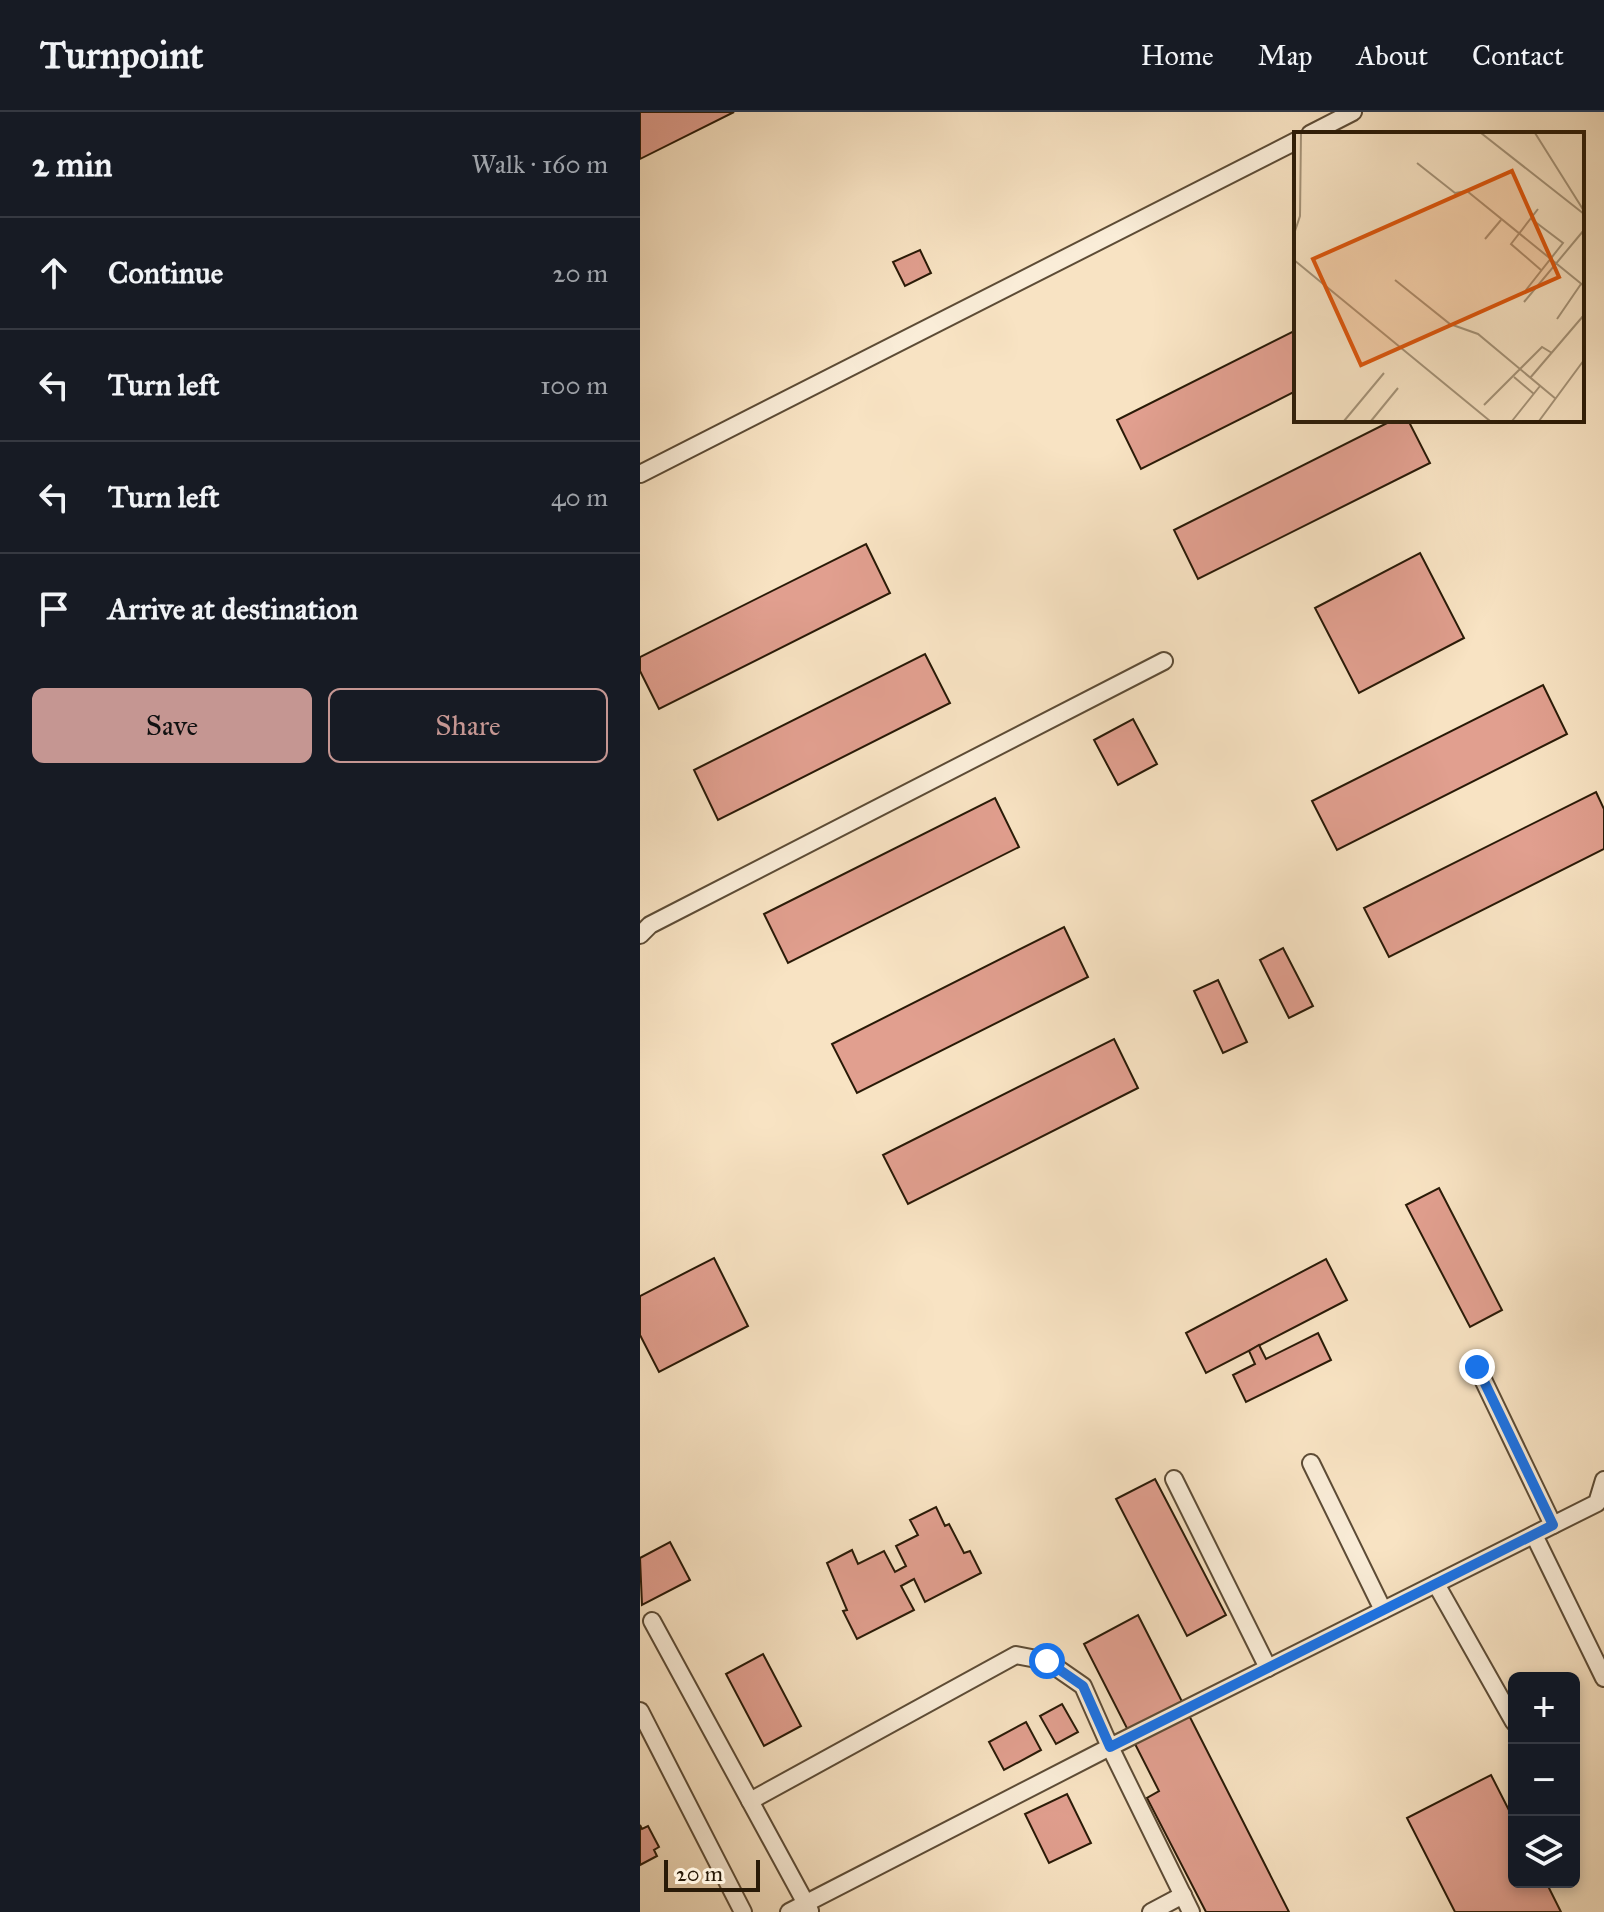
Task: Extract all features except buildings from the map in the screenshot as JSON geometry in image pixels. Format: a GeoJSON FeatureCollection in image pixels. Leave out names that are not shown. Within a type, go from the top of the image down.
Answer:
{"type":"FeatureCollection","features":[{"type":"Feature","properties":{"kind":"lane"},"geometry":{"type":"LineString","coordinates":[[1314,132],[1353,112]]}},
{"type":"Feature","properties":{"kind":"lane"},"geometry":{"type":"LineString","coordinates":[[640,474],[1294,142]]}},
{"type":"Feature","properties":{"kind":"lane"},"geometry":{"type":"LineString","coordinates":[[640,935],[650,925],[1164,661]]}},
{"type":"Feature","properties":{"kind":"lane"},"geometry":{"type":"LineString","coordinates":[[1477,1367],[1553,1525]]}},
{"type":"Feature","properties":{"kind":"lane"},"geometry":{"type":"LineString","coordinates":[[1311,1463],[1383,1610]]}},
{"type":"Feature","properties":{"kind":"lane"},"geometry":{"type":"LineString","coordinates":[[1174,1479],[1268,1668]]}},
{"type":"Feature","properties":{"kind":"lane"},"geometry":{"type":"LineString","coordinates":[[789,1912],[808,1908],[1110,1747],[1597,1503],[1604,1480]]}},
{"type":"Feature","properties":{"kind":"lane"},"geometry":{"type":"LineString","coordinates":[[1534,1535],[1604,1678]]}},
{"type":"Feature","properties":{"kind":"lane"},"geometry":{"type":"LineString","coordinates":[[1436,1584],[1508,1711]]}},
{"type":"Feature","properties":{"kind":"lane"},"geometry":{"type":"LineString","coordinates":[[652,1621],[808,1908]]}},
{"type":"Feature","properties":{"kind":"lane"},"geometry":{"type":"LineString","coordinates":[[750,1801],[1016,1655],[1047,1661],[1083,1686],[1191,1912]]}},
{"type":"Feature","properties":{"kind":"lane"},"geometry":{"type":"LineString","coordinates":[[640,1711],[743,1912]]}},
{"type":"Feature","properties":{"kind":"lane"},"geometry":{"type":"LineString","coordinates":[[1151,1912],[1183,1895]]}},
{"type":"Feature","properties":{"kind":"route"},"geometry":{"type":"LineString","coordinates":[[1047,1661],[1083,1686],[1110,1747],[1553,1525],[1477,1367]]}}]}
